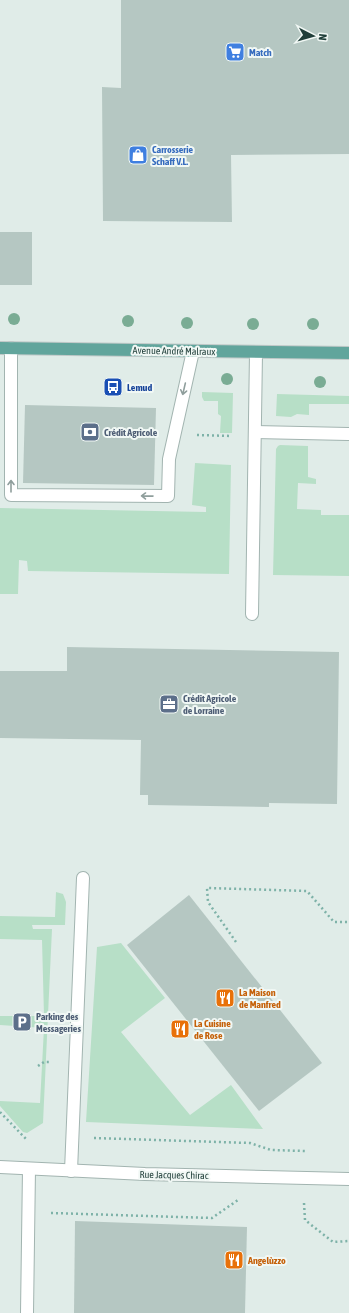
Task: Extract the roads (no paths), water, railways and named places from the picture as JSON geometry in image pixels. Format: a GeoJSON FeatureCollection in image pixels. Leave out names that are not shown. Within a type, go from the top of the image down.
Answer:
{"type":"FeatureCollection","features":[{"type":"Feature","properties":{"kind":"main road","name":"Avenue André Malraux"},"geometry":{"type":"LineString","coordinates":[[6,348],[349,353]]}},
{"type":"Feature","properties":{"kind":"street"},"geometry":{"type":"LineString","coordinates":[[6,348],[11,495],[168,496],[169,459],[193,351]]}},
{"type":"Feature","properties":{"kind":"street"},"geometry":{"type":"LineString","coordinates":[[252,614],[256,352]]}},
{"type":"Feature","properties":{"kind":"street"},"geometry":{"type":"LineString","coordinates":[[255,435],[348,434]]}},
{"type":"Feature","properties":{"kind":"street"},"geometry":{"type":"LineString","coordinates":[[71,1171],[83,878]]}},
{"type":"Feature","properties":{"kind":"street","name":"Rue Jacques Chirac"},"geometry":{"type":"LineString","coordinates":[[0,1167],[145,1174],[349,1179]]}},
{"type":"Feature","properties":{"kind":"street"},"geometry":{"type":"LineString","coordinates":[[27,1313],[29,1169]]}},
{"type":"Feature","properties":{"kind":"place","name":"Match"},"geometry":{"type":"Point","coordinates":[235,52]}},
{"type":"Feature","properties":{"kind":"place","name":"Carrosserie Schaff V.L."},"geometry":{"type":"Point","coordinates":[138,155]}},
{"type":"Feature","properties":{"kind":"place","name":"Lemud"},"geometry":{"type":"Point","coordinates":[113,387]}},
{"type":"Feature","properties":{"kind":"place","name":"Crédit Agricole"},"geometry":{"type":"Point","coordinates":[90,432]}},
{"type":"Feature","properties":{"kind":"place","name":"Crédit Agricole de Lorraine"},"geometry":{"type":"Point","coordinates":[169,704]}},
{"type":"Feature","properties":{"kind":"place","name":"La Maison de Manfred"},"geometry":{"type":"Point","coordinates":[225,998]}},
{"type":"Feature","properties":{"kind":"place","name":"Parking des Messageries"},"geometry":{"type":"Point","coordinates":[22,1022]}},
{"type":"Feature","properties":{"kind":"place","name":"La Cuisine de Rose"},"geometry":{"type":"Point","coordinates":[180,1029]}},
{"type":"Feature","properties":{"kind":"place","name":"Angelùzzo"},"geometry":{"type":"Point","coordinates":[234,1260]}}]}
